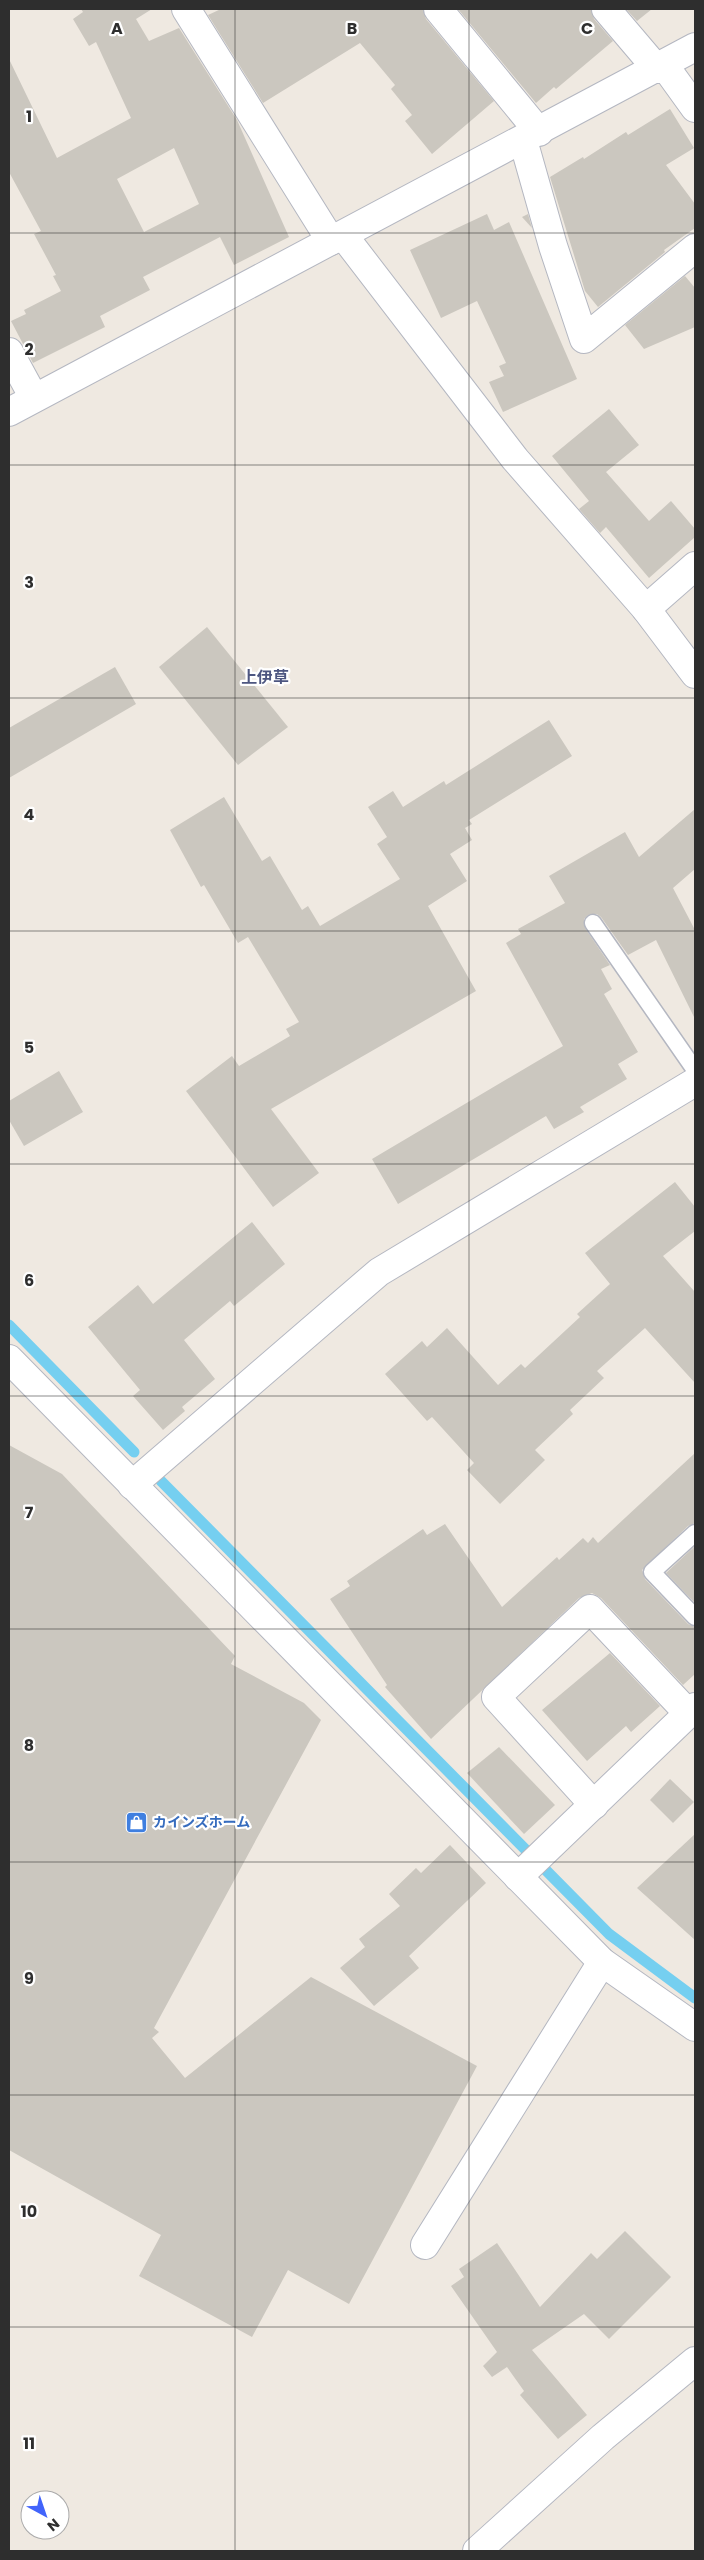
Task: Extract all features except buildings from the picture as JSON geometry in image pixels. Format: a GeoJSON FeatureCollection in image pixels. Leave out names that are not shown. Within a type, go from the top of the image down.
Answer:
{"type":"FeatureCollection","features":[{"type":"Feature","properties":{"kind":"street"},"geometry":{"type":"LineString","coordinates":[[186,9],[337,238],[515,459],[646,609],[695,674]]}},
{"type":"Feature","properties":{"kind":"street"},"geometry":{"type":"LineString","coordinates":[[438,9],[531,136],[553,246],[584,339],[695,248]]}},
{"type":"Feature","properties":{"kind":"street"},"geometry":{"type":"LineString","coordinates":[[606,9],[695,108]]}},
{"type":"Feature","properties":{"kind":"street"},"geometry":{"type":"LineString","coordinates":[[9,412],[531,136],[695,47]]}},
{"type":"Feature","properties":{"kind":"street"},"geometry":{"type":"LineString","coordinates":[[9,352],[34,398]]}},
{"type":"Feature","properties":{"kind":"street"},"geometry":{"type":"LineString","coordinates":[[646,609],[695,566]]}},
{"type":"Feature","properties":{"kind":"street"},"geometry":{"type":"LineString","coordinates":[[132,1485],[378,1272],[695,1082]]}},
{"type":"Feature","properties":{"kind":"street"},"geometry":{"type":"LineString","coordinates":[[9,1359],[602,1962],[695,2027]]}},
{"type":"Feature","properties":{"kind":"street"},"geometry":{"type":"LineString","coordinates":[[518,1877],[594,1805],[692,1710],[590,1609],[496,1697],[594,1805]]}},
{"type":"Feature","properties":{"kind":"street"},"geometry":{"type":"LineString","coordinates":[[425,2245],[602,1962]]}},
{"type":"Feature","properties":{"kind":"street"},"geometry":{"type":"LineString","coordinates":[[477,2551],[604,2437],[695,2361]]}},
{"type":"Feature","properties":{"kind":"lane"},"geometry":{"type":"LineString","coordinates":[[592,923],[695,1070]]}},
{"type":"Feature","properties":{"kind":"lane"},"geometry":{"type":"LineString","coordinates":[[695,1533],[652,1572],[695,1617]]}},
{"type":"Feature","properties":{"kind":"waterway"},"geometry":{"type":"LineString","coordinates":[[9,1325],[134,1452]]}},
{"type":"Feature","properties":{"kind":"waterway"},"geometry":{"type":"LineString","coordinates":[[161,1481],[609,1934],[695,1998]]}},
{"type":"Feature","properties":{"kind":"place","name":"カインズホーム"},"geometry":{"type":"Point","coordinates":[137,1822]}},
{"type":"Feature","properties":{"kind":"district","name":"上伊草"},"geometry":{"type":"Point","coordinates":[265,677]}}]}
